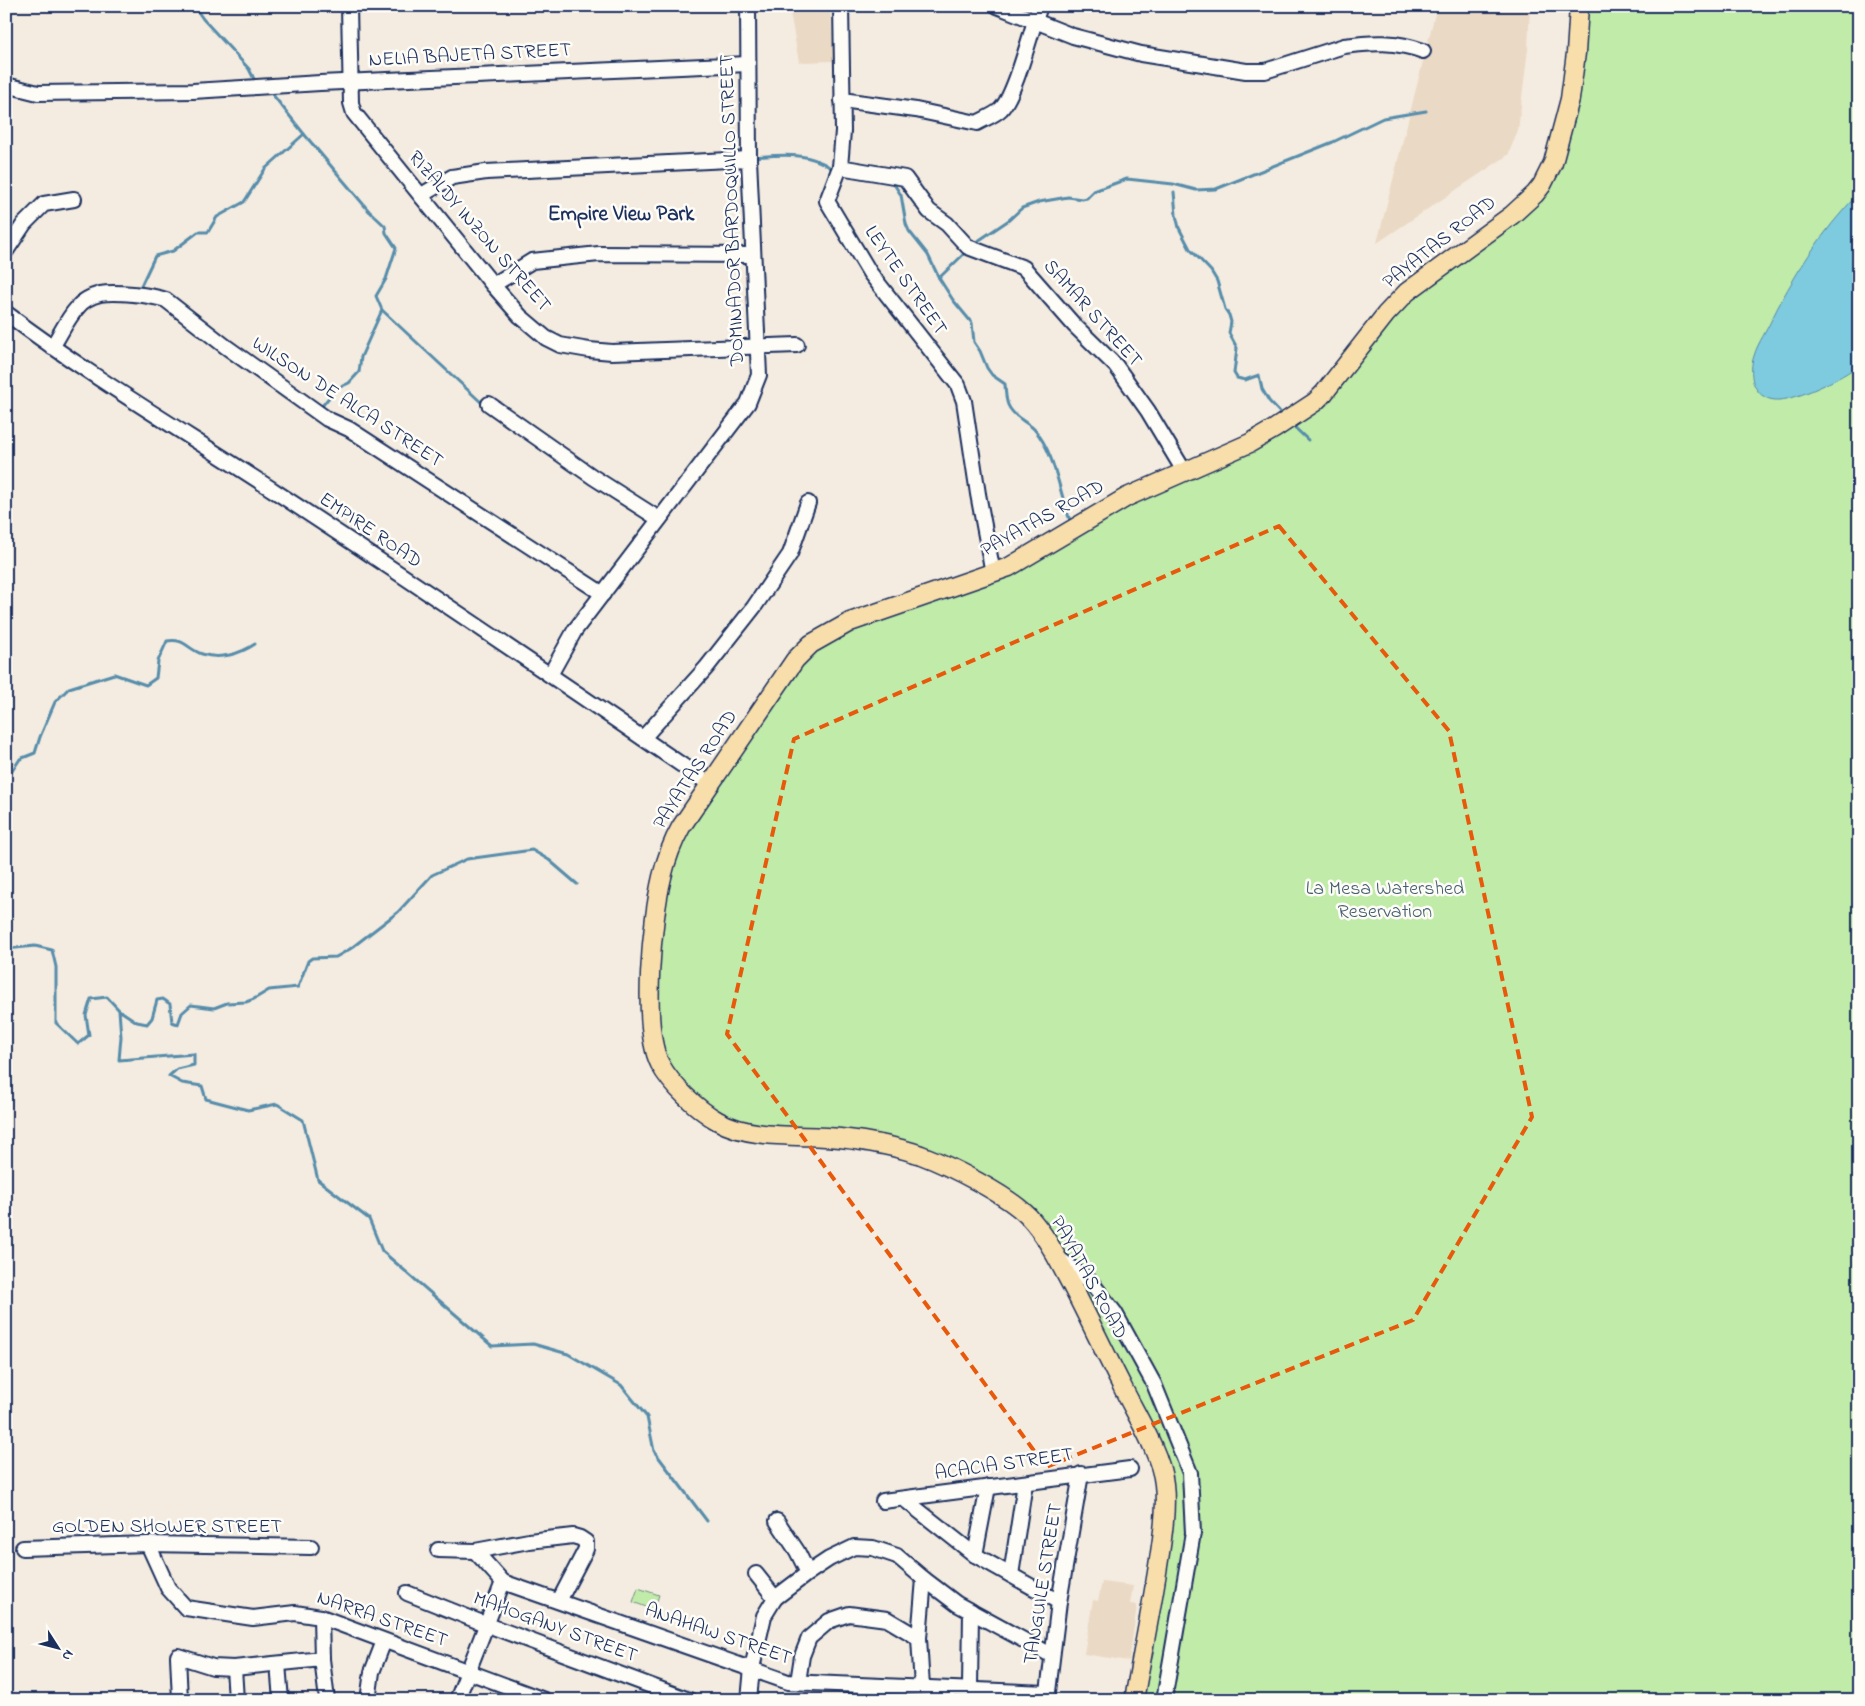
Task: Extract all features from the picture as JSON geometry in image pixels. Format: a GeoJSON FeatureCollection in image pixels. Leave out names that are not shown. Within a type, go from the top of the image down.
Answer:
{"type":"FeatureCollection","features":[{"type":"Feature","properties":{"kind":"main road","name":"PAYATAS ROAD"},"geometry":{"type":"LineString","coordinates":[[1134,1700],[1151,1612],[1159,1556],[1163,1512],[1163,1480],[1150,1442],[1057,1258],[1035,1224],[1018,1207],[939,1163],[913,1153],[875,1143],[839,1138],[737,1130],[704,1112],[674,1084],[659,1063],[652,1041],[650,1018],[651,962],[659,890],[665,865],[675,838],[795,660],[811,644],[838,627],[862,617],[1009,567],[1127,497],[1250,442],[1274,429],[1315,402],[1332,384],[1391,308],[1407,292],[1512,215],[1535,194],[1549,174],[1570,99],[1576,53],[1579,6]]}},
{"type":"Feature","properties":{"kind":"street","name":"RIZALDY INZON STREET"},"geometry":{"type":"LineString","coordinates":[[350,6],[350,82],[351,104],[354,113],[493,285],[520,316],[539,333],[560,345],[589,350],[632,353],[654,350],[758,348],[797,345]]}},
{"type":"Feature","properties":{"kind":"street","name":"DOMINADOR BARDOQUILLO STREET"},"geometry":{"type":"LineString","coordinates":[[550,675],[575,630],[748,403],[758,375],[749,159],[748,6]]}},
{"type":"Feature","properties":{"kind":"street","name":"LEYTE STREET"},"geometry":{"type":"LineString","coordinates":[[840,6],[843,131],[840,166],[827,201],[870,272],[958,386],[964,401],[978,494],[993,573]]}},
{"type":"Feature","properties":{"kind":"street"},"geometry":{"type":"LineString","coordinates":[[997,6],[1073,36],[1141,54],[1246,71],[1266,71],[1355,44],[1406,44],[1423,50]]}},
{"type":"Feature","properties":{"kind":"street"},"geometry":{"type":"LineString","coordinates":[[842,100],[916,110],[977,123],[1000,110],[1007,100],[1040,6]]}},
{"type":"Feature","properties":{"kind":"street","name":"NELIA BAJETA STREET"},"geometry":{"type":"LineString","coordinates":[[6,85],[38,93],[193,91],[748,64]]}},
{"type":"Feature","properties":{"kind":"street"},"geometry":{"type":"LineString","coordinates":[[420,195],[452,177],[486,172],[749,159]]}},
{"type":"Feature","properties":{"kind":"street","name":"SAMAR STREET"},"geometry":{"type":"LineString","coordinates":[[840,166],[905,178],[929,211],[947,224],[968,247],[1024,268],[1074,325],[1116,366],[1148,411],[1184,471]]}},
{"type":"Feature","properties":{"kind":"street"},"geometry":{"type":"LineString","coordinates":[[6,251],[24,224],[44,204],[74,199]]}},
{"type":"Feature","properties":{"kind":"street"},"geometry":{"type":"LineString","coordinates":[[493,285],[532,261],[600,254],[753,255]]}},
{"type":"Feature","properties":{"kind":"street","name":"WILSON DE ALCA STREET"},"geometry":{"type":"LineString","coordinates":[[52,347],[77,307],[89,298],[101,294],[124,294],[156,297],[166,300],[225,346],[327,419],[349,429],[603,594]]}},
{"type":"Feature","properties":{"kind":"street","name":"EMPIRE ROAD"},"geometry":{"type":"LineString","coordinates":[[6,313],[52,347],[278,493],[711,785]]}},
{"type":"Feature","properties":{"kind":"street"},"geometry":{"type":"LineString","coordinates":[[489,404],[593,477],[659,519]]}},
{"type":"Feature","properties":{"kind":"street"},"geometry":{"type":"LineString","coordinates":[[643,738],[706,668],[754,607],[790,554],[808,503]]}},
{"type":"Feature","properties":{"kind":"street"},"geometry":{"type":"LineString","coordinates":[[1057,1258],[1091,1282],[1115,1313],[1154,1384],[1190,1473],[1193,1532],[1164,1700]]}},
{"type":"Feature","properties":{"kind":"street","name":"ACACIA STREET"},"geometry":{"type":"LineString","coordinates":[[883,1501],[1130,1469]]}},
{"type":"Feature","properties":{"kind":"street","name":"TANGUILE STREET"},"geometry":{"type":"LineString","coordinates":[[1047,1696],[1059,1602],[1081,1474]]}},
{"type":"Feature","properties":{"kind":"street"},"geometry":{"type":"LineString","coordinates":[[1011,1575],[1025,1483]]}},
{"type":"Feature","properties":{"kind":"street"},"geometry":{"type":"LineString","coordinates":[[975,1555],[988,1487]]}},
{"type":"Feature","properties":{"kind":"street"},"geometry":{"type":"LineString","coordinates":[[904,1499],[975,1555],[1059,1602]]}},
{"type":"Feature","properties":{"kind":"street"},"geometry":{"type":"LineString","coordinates":[[777,1521],[797,1551],[808,1573]]}},
{"type":"Feature","properties":{"kind":"street"},"geometry":{"type":"LineString","coordinates":[[438,1550],[475,1551],[530,1541],[572,1536],[580,1538],[586,1542],[586,1549],[559,1601]]}},
{"type":"Feature","properties":{"kind":"street","name":"GOLDEN SHOWER STREET"},"geometry":{"type":"LineString","coordinates":[[23,1548],[148,1544],[311,1547]]}},
{"type":"Feature","properties":{"kind":"street","name":"NARRA STREET"},"geometry":{"type":"LineString","coordinates":[[148,1544],[168,1588],[186,1608],[253,1618],[295,1613],[321,1617],[544,1700]]}},
{"type":"Feature","properties":{"kind":"street"},"geometry":{"type":"LineString","coordinates":[[749,1700],[752,1668],[764,1616],[775,1598],[808,1573],[854,1547],[874,1548],[897,1556],[957,1604],[1051,1655]]}},
{"type":"Feature","properties":{"kind":"street"},"geometry":{"type":"LineString","coordinates":[[457,1700],[485,1624],[503,1582],[475,1551]]}},
{"type":"Feature","properties":{"kind":"street"},"geometry":{"type":"LineString","coordinates":[[756,1574],[775,1598]]}},
{"type":"Feature","properties":{"kind":"street"},"geometry":{"type":"LineString","coordinates":[[922,1687],[919,1638],[924,1579]]}},
{"type":"Feature","properties":{"kind":"street","name":"ANAHAW STREET"},"geometry":{"type":"LineString","coordinates":[[503,1582],[788,1682],[970,1688],[1047,1696]]}},
{"type":"Feature","properties":{"kind":"street","name":"MAHOGANY STREET"},"geometry":{"type":"LineString","coordinates":[[407,1593],[689,1700]]}},
{"type":"Feature","properties":{"kind":"street"},"geometry":{"type":"LineString","coordinates":[[970,1688],[971,1611]]}},
{"type":"Feature","properties":{"kind":"street"},"geometry":{"type":"LineString","coordinates":[[798,1682],[800,1664],[809,1638],[829,1621],[849,1614],[887,1618],[919,1638]]}},
{"type":"Feature","properties":{"kind":"street"},"geometry":{"type":"LineString","coordinates":[[321,1617],[322,1660],[327,1700]]}},
{"type":"Feature","properties":{"kind":"street"},"geometry":{"type":"LineString","coordinates":[[368,1700],[372,1672],[384,1641]]}},
{"type":"Feature","properties":{"kind":"street"},"geometry":{"type":"LineString","coordinates":[[180,1700],[178,1656],[213,1666],[234,1668],[322,1660]]}},
{"type":"Feature","properties":{"kind":"street"},"geometry":{"type":"LineString","coordinates":[[278,1664],[281,1700]]}},
{"type":"Feature","properties":{"kind":"street"},"geometry":{"type":"LineString","coordinates":[[234,1668],[236,1700]]}},
{"type":"Feature","properties":{"kind":"highlighted area"},"geometry":{"type":"Polygon","coordinates":[[[1279,526],[1449,731],[1532,1117],[1413,1320],[1046,1467],[727,1034],[794,739],[1279,526]]]}},
{"type":"Feature","properties":{"kind":"shaded area"},"geometry":{"type":"Polygon","coordinates":[[[789,6],[830,6],[834,61],[799,62],[789,6]]]}},
{"type":"Feature","properties":{"kind":"shaded area"},"geometry":{"type":"Polygon","coordinates":[[[1437,6],[1530,6],[1528,49],[1518,130],[1508,155],[1377,243],[1437,6]]]}},
{"type":"Feature","properties":{"kind":"shaded area"},"geometry":{"type":"Polygon","coordinates":[[[1102,1582],[1133,1586],[1130,1604],[1137,1605],[1129,1661],[1084,1654],[1093,1600],[1098,1601],[1102,1582]]]}},
{"type":"Feature","properties":{"kind":"green space","name":"La Mesa Watershed Reservation"},"geometry":{"type":"Polygon","coordinates":[[[1579,6],[1859,6],[1859,1700],[1141,1700],[1154,1651],[1151,1611],[1164,1486],[1043,1233],[954,1166],[736,1125],[675,1079],[652,1016],[671,855],[811,644],[993,573],[1315,402],[1386,314],[1549,174],[1579,6]]]}},
{"type":"Feature","properties":{"kind":"green space"},"geometry":{"type":"Polygon","coordinates":[[[638,1588],[659,1595],[654,1610],[633,1602],[638,1588]]]}},
{"type":"Feature","properties":{"kind":"water"},"geometry":{"type":"Polygon","coordinates":[[[1859,193],[1859,365],[1831,382],[1806,393],[1783,400],[1764,397],[1752,379],[1752,362],[1757,348],[1788,289],[1809,255],[1859,193]]]}},
{"type":"Feature","properties":{"kind":"waterway"},"geometry":{"type":"LineString","coordinates":[[194,6],[203,19],[249,69],[254,79]]}},
{"type":"Feature","properties":{"kind":"waterway"},"geometry":{"type":"LineString","coordinates":[[269,90],[369,211],[385,226],[386,233],[396,248],[386,279],[376,296],[382,310],[361,357],[359,372],[349,383],[336,389],[322,406]]}},
{"type":"Feature","properties":{"kind":"waterway"},"geometry":{"type":"LineString","coordinates":[[975,243],[1009,220],[1022,208],[1039,202],[1068,197],[1087,198],[1094,191],[1127,179],[1173,184],[1196,190],[1216,189],[1333,142],[1383,118],[1426,111]]}},
{"type":"Feature","properties":{"kind":"waterway"},"geometry":{"type":"LineString","coordinates":[[138,292],[155,256],[173,251],[198,232],[208,232],[217,217],[244,202],[265,169],[304,134]]}},
{"type":"Feature","properties":{"kind":"waterway"},"geometry":{"type":"LineString","coordinates":[[752,157],[793,155],[813,159],[831,168]]}},
{"type":"Feature","properties":{"kind":"waterway"},"geometry":{"type":"LineString","coordinates":[[892,181],[901,195],[909,231],[928,255],[939,278],[953,300],[972,323],[974,342],[992,375],[1005,384],[1010,409],[1034,429],[1047,450],[1071,523]]}},
{"type":"Feature","properties":{"kind":"waterway"},"geometry":{"type":"LineString","coordinates":[[1174,192],[1179,228],[1190,249],[1211,271],[1217,281],[1225,309],[1229,315],[1231,322],[1229,333],[1237,348],[1234,373],[1237,378],[1245,380],[1259,375],[1262,389],[1269,401],[1283,416]]}},
{"type":"Feature","properties":{"kind":"waterway"},"geometry":{"type":"LineString","coordinates":[[939,278],[967,251]]}},
{"type":"Feature","properties":{"kind":"waterway"},"geometry":{"type":"LineString","coordinates":[[382,310],[484,405]]}},
{"type":"Feature","properties":{"kind":"waterway"},"geometry":{"type":"LineString","coordinates":[[1291,424],[1308,440]]}},
{"type":"Feature","properties":{"kind":"waterway"},"geometry":{"type":"LineString","coordinates":[[6,780],[20,759],[35,753],[55,702],[69,688],[114,674],[146,685],[156,678],[158,661],[167,641],[182,642],[197,652],[209,656],[230,655],[243,651],[255,644]]}},
{"type":"Feature","properties":{"kind":"waterway"},"geometry":{"type":"LineString","coordinates":[[119,1010],[137,1022],[147,1024],[152,1018],[157,1000],[163,999],[170,1004],[172,1022],[178,1024],[182,1013],[191,1005],[214,1008],[227,1003],[246,1002],[269,990],[298,987],[308,961],[312,958],[336,957],[350,949],[398,912],[432,875],[467,859],[532,850],[549,860],[577,884]]}},
{"type":"Feature","properties":{"kind":"waterway"},"geometry":{"type":"LineString","coordinates":[[6,949],[35,946],[52,950],[56,967],[56,1023],[78,1044],[89,1035],[86,1015],[91,999],[107,997],[119,1010],[121,1037],[119,1060],[194,1054],[194,1065],[177,1069],[169,1076],[182,1083],[202,1086],[206,1099],[248,1110],[277,1104],[303,1120],[318,1180],[369,1219],[382,1251],[492,1346],[533,1344],[568,1354],[621,1385],[647,1417],[654,1451],[707,1521]]}},
{"type":"Feature","properties":{"kind":"district","name":"Empire View Park"},"geometry":{"type":"Point","coordinates":[621,215]}}]}
